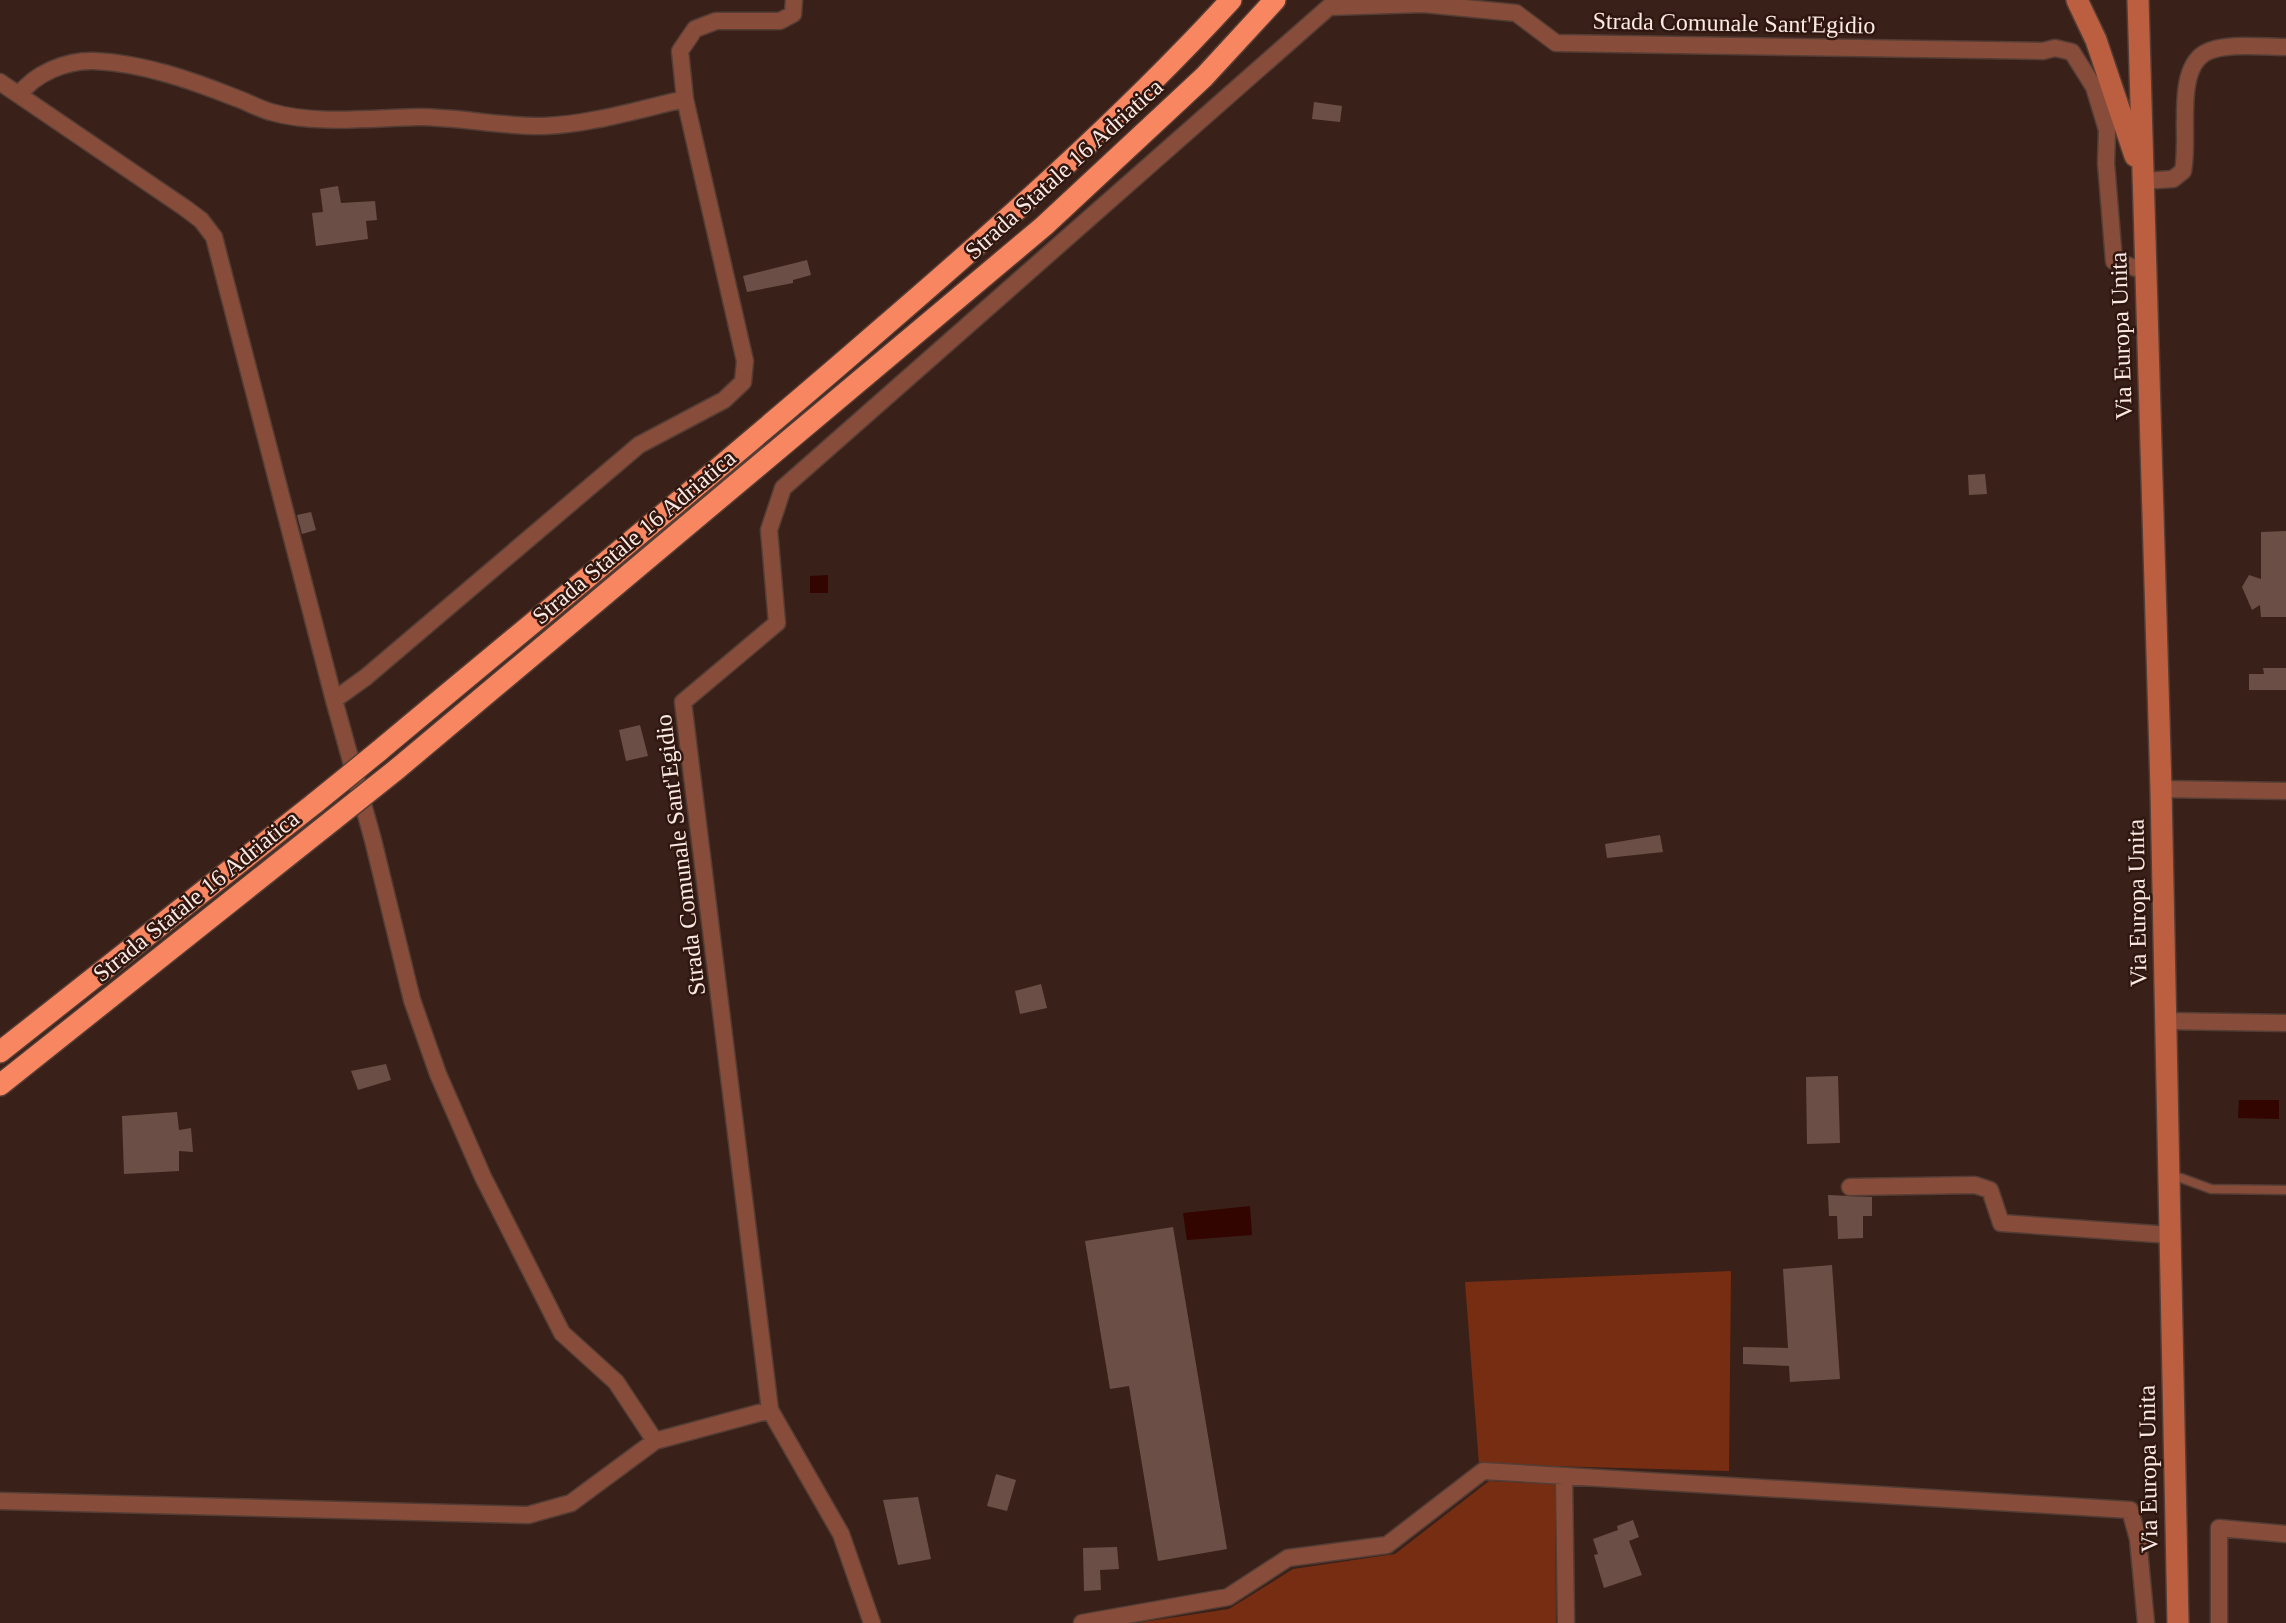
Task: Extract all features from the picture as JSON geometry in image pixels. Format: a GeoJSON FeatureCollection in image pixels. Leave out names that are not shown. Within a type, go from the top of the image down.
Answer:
{"type":"FeatureCollection","features":[{"type":"Feature","properties":{"kind":"highway","name":"Strada Statale 16 Adriatica"},"geometry":{"type":"LineString","coordinates":[[0,1052],[379,751],[798,401],[1023,206],[1176,60],[1231,0]]}},
{"type":"Feature","properties":{"kind":"highway","name":"Strada Statale 16 Adriatica"},"geometry":{"type":"LineString","coordinates":[[0,1085],[397,769],[1044,226],[1204,78],[1275,0]]}},
{"type":"Feature","properties":{"kind":"street"},"geometry":{"type":"LineString","coordinates":[[334,700],[366,677],[639,445],[724,400],[743,382],[745,361],[685,99],[680,51],[695,29],[716,21],[780,21],[793,14],[794,0]]}},
{"type":"Feature","properties":{"kind":"street"},"geometry":{"type":"LineString","coordinates":[[2077,0],[2105,66],[2143,181],[2173,179],[2183,171],[2187,154],[2186,88],[2191,68],[2206,53],[2230,47],[2286,47]]}},
{"type":"Feature","properties":{"kind":"street","name":"Via Europa Unita"},"geometry":{"type":"LineString","coordinates":[[2138,0],[2161,789],[2178,1623]]}},
{"type":"Feature","properties":{"kind":"street","name":"Strada Comunale Sant'Egidio"},"geometry":{"type":"LineString","coordinates":[[872,1623],[841,1534],[770,1410],[683,702],[777,623],[769,530],[783,488],[1329,6],[1423,4],[1516,13],[1556,43],[2043,51],[2055,48],[2072,52],[2094,86],[2107,130],[2106,163],[2114,261],[2145,271]]}},
{"type":"Feature","properties":{"kind":"street"},"geometry":{"type":"LineString","coordinates":[[19,95],[26,85],[43,74],[64,65],[90,61],[135,64],[270,112],[307,118],[426,117],[540,126],[564,125],[685,99]]}},
{"type":"Feature","properties":{"kind":"street"},"geometry":{"type":"LineString","coordinates":[[0,82],[185,208],[201,220],[214,237],[373,840],[412,1000],[438,1074],[483,1177],[562,1333],[616,1382],[655,1441]]}},
{"type":"Feature","properties":{"kind":"street"},"geometry":{"type":"LineString","coordinates":[[2161,789],[2286,791]]}},
{"type":"Feature","properties":{"kind":"street"},"geometry":{"type":"LineString","coordinates":[[2166,1021],[2286,1023]]}},
{"type":"Feature","properties":{"kind":"street"},"geometry":{"type":"LineString","coordinates":[[1850,1187],[1975,1185],[1990,1190],[2001,1223],[2170,1235]]}},
{"type":"Feature","properties":{"kind":"street"},"geometry":{"type":"LineString","coordinates":[[0,1501],[528,1515],[571,1503],[655,1441],[770,1410]]}},
{"type":"Feature","properties":{"kind":"street"},"geometry":{"type":"LineString","coordinates":[[1082,1623],[1228,1597],[1289,1558],[1387,1545],[1483,1471],[2130,1510],[2138,1539],[2146,1623]]}},
{"type":"Feature","properties":{"kind":"street"},"geometry":{"type":"LineString","coordinates":[[1564,1476],[1566,1623]]}},
{"type":"Feature","properties":{"kind":"street"},"geometry":{"type":"LineString","coordinates":[[2219,1623],[2219,1528],[2286,1534]]}},
{"type":"Feature","properties":{"kind":"lane"},"geometry":{"type":"LineString","coordinates":[[2169,1178],[2181,1178],[2211,1189],[2286,1190]]}},
{"type":"Feature","properties":{"kind":"shaded area"},"geometry":{"type":"Polygon","coordinates":[[[828,575],[828,593],[810,593],[810,576],[828,575]]]}},
{"type":"Feature","properties":{"kind":"shaded area"},"geometry":{"type":"Polygon","coordinates":[[[2239,1100],[2279,1100],[2279,1119],[2238,1118],[2239,1100]]]}},
{"type":"Feature","properties":{"kind":"shaded area"},"geometry":{"type":"Polygon","coordinates":[[[1250,1206],[1252,1235],[1187,1240],[1183,1213],[1250,1206]]]}},
{"type":"Feature","properties":{"kind":"shaded area"},"geometry":{"type":"Polygon","coordinates":[[[1731,1271],[1729,1471],[1479,1464],[1465,1282],[1731,1271]]]}},
{"type":"Feature","properties":{"kind":"shaded area"},"geometry":{"type":"Polygon","coordinates":[[[1489,1481],[1555,1484],[1556,1623],[1136,1623],[1229,1609],[1293,1569],[1395,1554],[1489,1481]]]}},
{"type":"Feature","properties":{"kind":"building"},"geometry":{"type":"Polygon","coordinates":[[[1314,102],[1342,106],[1340,122],[1312,119],[1314,102]]]}},
{"type":"Feature","properties":{"kind":"building"},"geometry":{"type":"Polygon","coordinates":[[[338,186],[341,203],[375,201],[377,220],[366,221],[368,239],[316,246],[312,213],[323,212],[320,189],[338,186]]]}},
{"type":"Feature","properties":{"kind":"building"},"geometry":{"type":"Polygon","coordinates":[[[807,260],[811,275],[793,280],[793,283],[747,292],[743,276],[807,260]]]}},
{"type":"Feature","properties":{"kind":"building"},"geometry":{"type":"Polygon","coordinates":[[[1985,474],[1987,494],[1969,495],[1968,475],[1985,474]]]}},
{"type":"Feature","properties":{"kind":"building"},"geometry":{"type":"Polygon","coordinates":[[[311,512],[316,530],[302,534],[297,515],[311,512]]]}},
{"type":"Feature","properties":{"kind":"building"},"geometry":{"type":"Polygon","coordinates":[[[2286,531],[2286,617],[2261,617],[2260,605],[2252,610],[2242,587],[2249,575],[2261,579],[2261,532],[2286,531]]]}},
{"type":"Feature","properties":{"kind":"building"},"geometry":{"type":"Polygon","coordinates":[[[2263,668],[2286,668],[2286,690],[2249,690],[2249,674],[2264,674],[2263,668]]]}},
{"type":"Feature","properties":{"kind":"building"},"geometry":{"type":"Polygon","coordinates":[[[640,725],[648,756],[626,761],[619,730],[640,725]]]}},
{"type":"Feature","properties":{"kind":"building"},"geometry":{"type":"Polygon","coordinates":[[[1660,835],[1663,852],[1607,858],[1605,844],[1660,835]]]}},
{"type":"Feature","properties":{"kind":"building"},"geometry":{"type":"Polygon","coordinates":[[[1041,984],[1047,1008],[1020,1014],[1015,991],[1041,984]]]}},
{"type":"Feature","properties":{"kind":"building"},"geometry":{"type":"Polygon","coordinates":[[[386,1064],[391,1080],[358,1090],[351,1071],[386,1064]]]}},
{"type":"Feature","properties":{"kind":"building"},"geometry":{"type":"Polygon","coordinates":[[[1838,1076],[1840,1143],[1807,1144],[1806,1077],[1838,1076]]]}},
{"type":"Feature","properties":{"kind":"building"},"geometry":{"type":"Polygon","coordinates":[[[177,1112],[179,1130],[191,1128],[193,1152],[179,1151],[179,1171],[124,1174],[122,1116],[177,1112]]]}},
{"type":"Feature","properties":{"kind":"building"},"geometry":{"type":"Polygon","coordinates":[[[1828,1195],[1872,1197],[1872,1216],[1863,1216],[1863,1238],[1838,1239],[1837,1216],[1829,1216],[1828,1195]]]}},
{"type":"Feature","properties":{"kind":"building"},"geometry":{"type":"Polygon","coordinates":[[[1173,1227],[1227,1549],[1158,1561],[1129,1386],[1110,1389],[1085,1241],[1173,1227]]]}},
{"type":"Feature","properties":{"kind":"building"},"geometry":{"type":"Polygon","coordinates":[[[1832,1265],[1840,1379],[1790,1382],[1789,1366],[1743,1364],[1743,1347],[1788,1348],[1783,1269],[1832,1265]]]}},
{"type":"Feature","properties":{"kind":"building"},"geometry":{"type":"Polygon","coordinates":[[[996,1474],[1016,1480],[1007,1511],[987,1506],[996,1474]]]}},
{"type":"Feature","properties":{"kind":"building"},"geometry":{"type":"Polygon","coordinates":[[[918,1497],[931,1559],[898,1565],[883,1500],[918,1497]]]}},
{"type":"Feature","properties":{"kind":"building"},"geometry":{"type":"Polygon","coordinates":[[[1633,1520],[1639,1537],[1629,1541],[1642,1575],[1604,1588],[1594,1555],[1598,1554],[1593,1539],[1618,1530],[1617,1526],[1633,1520]]]}},
{"type":"Feature","properties":{"kind":"building"},"geometry":{"type":"Polygon","coordinates":[[[1117,1547],[1119,1569],[1100,1570],[1101,1590],[1084,1591],[1083,1548],[1117,1547]]]}}]}
